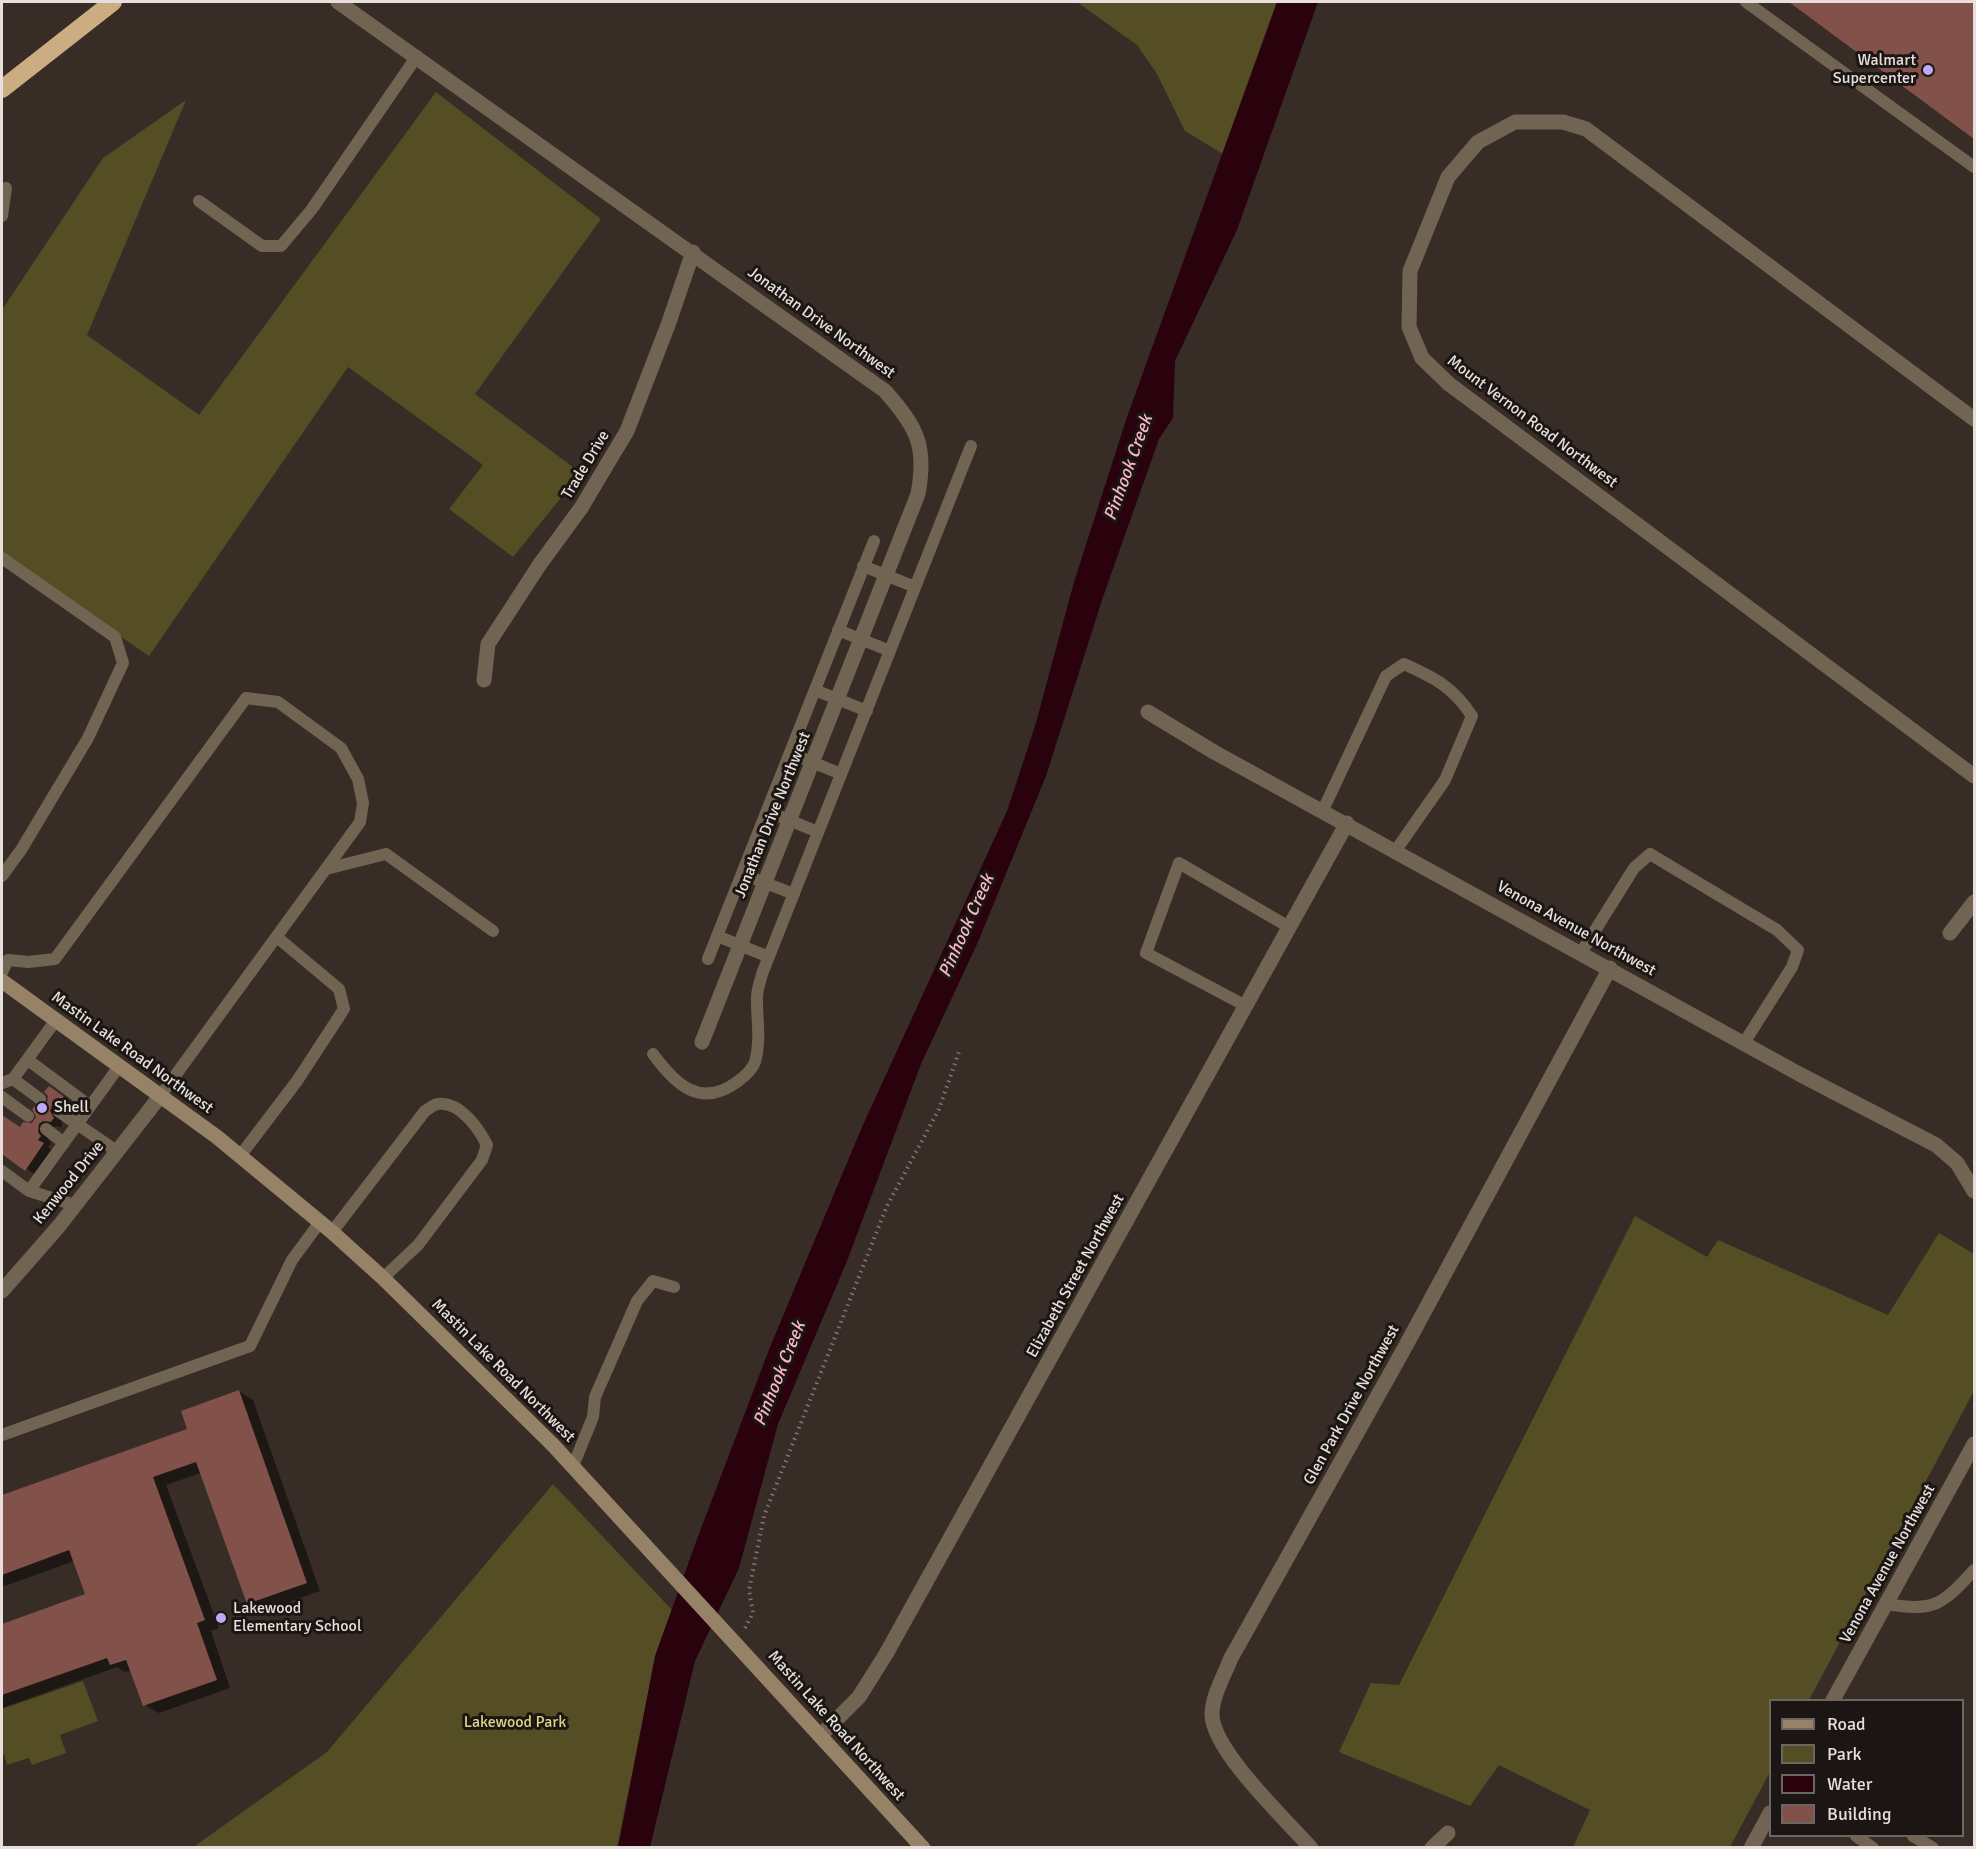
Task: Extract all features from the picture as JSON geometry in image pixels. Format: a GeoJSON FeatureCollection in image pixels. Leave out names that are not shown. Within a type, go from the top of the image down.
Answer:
{"type":"FeatureCollection","features":[{"type":"Feature","properties":{"kind":"highway"},"geometry":{"type":"LineString","coordinates":[[2,89],[113,2]]}},
{"type":"Feature","properties":{"kind":"street","name":"Jonathan Drive Northwest"},"geometry":{"type":"LineString","coordinates":[[338,2],[693,252],[885,391],[909,422],[920,442],[923,467],[918,494],[702,1042]]}},
{"type":"Feature","properties":{"kind":"street","name":"Mount Vernon Road Northwest"},"geometry":{"type":"LineString","coordinates":[[1974,419],[1586,129],[1563,122],[1515,122],[1478,142],[1448,177],[1410,271],[1409,327],[1422,357],[1449,384],[1974,776]]}},
{"type":"Feature","properties":{"kind":"street","name":"Trade Drive"},"geometry":{"type":"LineString","coordinates":[[484,680],[488,644],[540,564],[581,508],[627,431],[693,252]]}},
{"type":"Feature","properties":{"kind":"street","name":"Venona Avenue Northwest"},"geometry":{"type":"LineString","coordinates":[[1148,712],[1214,752],[1744,1043],[1936,1145],[1957,1163],[1974,1191]]}},
{"type":"Feature","properties":{"kind":"street","name":"Elizabeth Street Northwest"},"geometry":{"type":"LineString","coordinates":[[821,1735],[851,1706],[886,1654],[1347,823]]}},
{"type":"Feature","properties":{"kind":"street"},"geometry":{"type":"LineString","coordinates":[[1950,933],[1974,902]]}},
{"type":"Feature","properties":{"kind":"street","name":"Glen Park Drive Northwest"},"geometry":{"type":"LineString","coordinates":[[1311,1848],[1245,1774],[1220,1741],[1212,1716],[1217,1691],[1231,1659],[1404,1349],[1610,968]]}},
{"type":"Feature","properties":{"kind":"street","name":"Mastin Lake Road Northwest"},"geometry":{"type":"LineString","coordinates":[[2,981],[161,1095],[240,1156],[326,1227],[383,1278],[462,1353],[573,1466],[923,1848]]}},
{"type":"Feature","properties":{"kind":"street","name":"Kenwood Drive"},"geometry":{"type":"LineString","coordinates":[[2,1291],[118,1152],[161,1095]]}},
{"type":"Feature","properties":{"kind":"street","name":"Venona Avenue Northwest"},"geometry":{"type":"LineString","coordinates":[[1834,1699],[1974,1444]]}},
{"type":"Feature","properties":{"kind":"street"},"geometry":{"type":"LineString","coordinates":[[1751,1848],[1769,1815]]}},
{"type":"Feature","properties":{"kind":"street"},"geometry":{"type":"LineString","coordinates":[[1432,1848],[1448,1833]]}},
{"type":"Feature","properties":{"kind":"lane"},"geometry":{"type":"LineString","coordinates":[[1746,2],[1974,167]]}},
{"type":"Feature","properties":{"kind":"lane"},"geometry":{"type":"LineString","coordinates":[[199,201],[262,246],[281,246],[312,208],[417,56]]}},
{"type":"Feature","properties":{"kind":"lane"},"geometry":{"type":"LineString","coordinates":[[2,216],[6,188]]}},
{"type":"Feature","properties":{"kind":"lane"},"geometry":{"type":"LineString","coordinates":[[653,1053],[666,1071],[683,1088],[707,1094],[726,1090],[745,1076],[754,1064],[759,1034],[756,999],[769,957],[971,446]]}},
{"type":"Feature","properties":{"kind":"lane"},"geometry":{"type":"LineString","coordinates":[[708,959],[874,541]]}},
{"type":"Feature","properties":{"kind":"lane"},"geometry":{"type":"LineString","coordinates":[[2,558],[115,637],[123,663],[88,738],[21,850],[2,876]]}},
{"type":"Feature","properties":{"kind":"lane"},"geometry":{"type":"LineString","coordinates":[[863,566],[915,587]]}},
{"type":"Feature","properties":{"kind":"lane"},"geometry":{"type":"LineString","coordinates":[[838,630],[890,651]]}},
{"type":"Feature","properties":{"kind":"lane"},"geometry":{"type":"LineString","coordinates":[[1323,810],[1386,676],[1404,664],[1435,678],[1459,696],[1472,716],[1445,780],[1396,850]]}},
{"type":"Feature","properties":{"kind":"lane"},"geometry":{"type":"LineString","coordinates":[[815,690],[867,711]]}},
{"type":"Feature","properties":{"kind":"lane"},"geometry":{"type":"LineString","coordinates":[[2,972],[8,960],[28,962],[54,959],[246,698],[278,702],[341,748],[358,779],[363,802],[360,822],[278,938],[161,1095]]}},
{"type":"Feature","properties":{"kind":"lane"},"geometry":{"type":"LineString","coordinates":[[790,753],[842,774]]}},
{"type":"Feature","properties":{"kind":"lane"},"geometry":{"type":"LineString","coordinates":[[767,811],[819,832]]}},
{"type":"Feature","properties":{"kind":"lane"},"geometry":{"type":"LineString","coordinates":[[326,869],[386,854],[493,931]]}},
{"type":"Feature","properties":{"kind":"lane"},"geometry":{"type":"LineString","coordinates":[[1581,952],[1634,868],[1650,854],[1777,930],[1798,950],[1792,967],[1744,1043]]}},
{"type":"Feature","properties":{"kind":"lane"},"geometry":{"type":"LineString","coordinates":[[1246,1006],[1146,953],[1179,863],[1289,927]]}},
{"type":"Feature","properties":{"kind":"lane"},"geometry":{"type":"LineString","coordinates":[[742,874],[794,894]]}},
{"type":"Feature","properties":{"kind":"lane"},"geometry":{"type":"LineString","coordinates":[[717,936],[769,957]]}},
{"type":"Feature","properties":{"kind":"lane"},"geometry":{"type":"LineString","coordinates":[[240,1156],[297,1081],[344,1009],[339,988],[278,938]]}},
{"type":"Feature","properties":{"kind":"lane"},"geometry":{"type":"LineString","coordinates":[[40,1099],[7,1081],[28,1060],[56,1020]]}},
{"type":"Feature","properties":{"kind":"lane"},"geometry":{"type":"LineString","coordinates":[[28,1060],[90,1106]]}},
{"type":"Feature","properties":{"kind":"lane"},"geometry":{"type":"LineString","coordinates":[[29,1191],[120,1065]]}},
{"type":"Feature","properties":{"kind":"lane"},"geometry":{"type":"LineString","coordinates":[[2,1097],[28,1116]]}},
{"type":"Feature","properties":{"kind":"lane"},"geometry":{"type":"LineString","coordinates":[[2,1435],[250,1346],[292,1260],[326,1227],[425,1111],[437,1104],[450,1106],[477,1126],[487,1145],[482,1160],[418,1245],[383,1278]]}},
{"type":"Feature","properties":{"kind":"lane"},"geometry":{"type":"LineString","coordinates":[[58,1111],[118,1152]]}},
{"type":"Feature","properties":{"kind":"lane"},"geometry":{"type":"LineString","coordinates":[[46,1129],[64,1143]]}},
{"type":"Feature","properties":{"kind":"lane"},"geometry":{"type":"LineString","coordinates":[[2,1171],[29,1191],[75,1205]]}},
{"type":"Feature","properties":{"kind":"lane"},"geometry":{"type":"LineString","coordinates":[[573,1466],[593,1417],[595,1397],[637,1302],[653,1281],[674,1287]]}},
{"type":"Feature","properties":{"kind":"lane"},"geometry":{"type":"LineString","coordinates":[[1886,1604],[1915,1609],[1947,1600],[1974,1570]]}},
{"type":"Feature","properties":{"kind":"lane"},"geometry":{"type":"LineString","coordinates":[[1857,1837],[1873,1848]]}},
{"type":"Feature","properties":{"kind":"lane"},"geometry":{"type":"LineString","coordinates":[[1916,1837],[1933,1848]]}},
{"type":"Feature","properties":{"kind":"path"},"geometry":{"type":"LineString","coordinates":[[732,1638],[753,1613],[749,1590],[764,1516],[887,1206],[939,1109],[960,1049]]}},
{"type":"Feature","properties":{"kind":"green space"},"geometry":{"type":"Polygon","coordinates":[[[1077,2],[1277,2],[1223,154],[1185,131],[1157,74],[1137,45],[1077,2]]]}},
{"type":"Feature","properties":{"kind":"green space"},"geometry":{"type":"Polygon","coordinates":[[[436,92],[601,219],[475,394],[581,473],[513,557],[449,509],[483,465],[348,367],[149,656],[2,555],[2,310],[103,158],[186,100],[87,335],[199,415],[436,92]]]}},
{"type":"Feature","properties":{"kind":"green space"},"geometry":{"type":"Polygon","coordinates":[[[1635,1216],[1707,1257],[1718,1240],[1888,1315],[1939,1233],[1974,1254],[1974,1391],[1810,1699],[1769,1699],[1769,1774],[1730,1847],[1573,1847],[1590,1810],[1499,1765],[1470,1806],[1339,1752],[1371,1683],[1399,1685],[1635,1216]]]}},
{"type":"Feature","properties":{"kind":"green space","name":"Lakewood Park"},"geometry":{"type":"Polygon","coordinates":[[[553,1484],[672,1610],[657,1651],[617,1847],[192,1848],[327,1752],[553,1484]]]}},
{"type":"Feature","properties":{"kind":"green space"},"geometry":{"type":"Polygon","coordinates":[[[83,1681],[98,1721],[60,1735],[66,1753],[32,1765],[29,1758],[7,1765],[4,1754],[2,1755],[2,1709],[83,1681]]]}},
{"type":"Feature","properties":{"kind":"water","name":"Pinhook Creek"},"geometry":{"type":"Polygon","coordinates":[[[1277,2],[1318,2],[1237,230],[1175,361],[1173,418],[1159,439],[1102,600],[1046,776],[978,942],[921,1064],[847,1261],[778,1424],[739,1568],[695,1661],[650,1847],[618,1848],[655,1656],[770,1347],[862,1127],[1007,811],[1035,726],[1074,582],[1127,417],[1277,2]]]}},
{"type":"Feature","properties":{"kind":"building","name":"Walmart Supercenter"},"geometry":{"type":"Polygon","coordinates":[[[1789,2],[1974,2],[1974,139],[1789,2]]]}},
{"type":"Feature","properties":{"kind":"building"},"geometry":{"type":"Polygon","coordinates":[[[49,1086],[67,1099],[63,1105],[58,1103],[52,1106],[50,1111],[54,1118],[51,1122],[43,1121],[39,1124],[38,1132],[41,1136],[38,1140],[44,1143],[25,1171],[2,1154],[2,1115],[20,1127],[23,1122],[32,1123],[36,1117],[32,1109],[35,1106],[43,1107],[47,1103],[48,1096],[44,1092],[49,1086]]]}},
{"type":"Feature","properties":{"kind":"building"},"geometry":{"type":"Polygon","coordinates":[[[239,1390],[307,1583],[247,1604],[196,1462],[153,1477],[205,1620],[197,1623],[217,1680],[143,1706],[126,1660],[110,1665],[107,1658],[2,1695],[2,1624],[85,1594],[69,1550],[2,1575],[2,1495],[187,1429],[181,1411],[239,1390]]]}},
{"type":"Feature","properties":{"kind":"place","name":"Walmart Supercenter"},"geometry":{"type":"Point","coordinates":[1928,70]}},
{"type":"Feature","properties":{"kind":"place","name":"Shell"},"geometry":{"type":"Point","coordinates":[42,1108]}},
{"type":"Feature","properties":{"kind":"place","name":"Lakewood Elementary School"},"geometry":{"type":"Point","coordinates":[221,1618]}}]}
